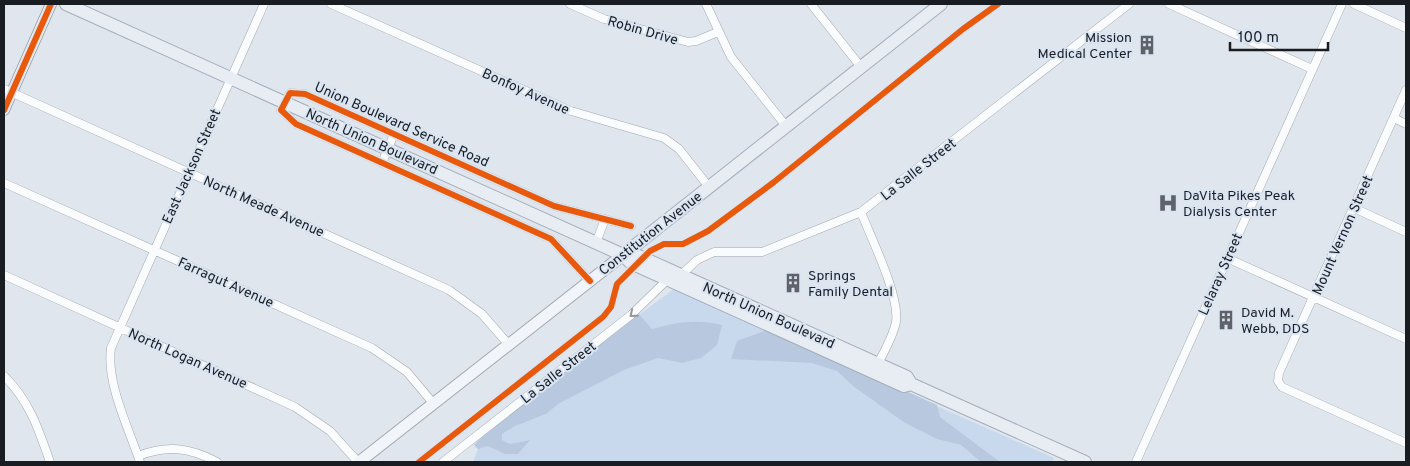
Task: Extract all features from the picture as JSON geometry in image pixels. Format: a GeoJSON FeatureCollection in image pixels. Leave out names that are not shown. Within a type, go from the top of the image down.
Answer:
{"type":"FeatureCollection","features":[{"type":"Feature","properties":{"kind":"main road","name":"North Union Boulevard"},"geometry":{"type":"LineString","coordinates":[[66,4],[596,243],[624,255],[636,255],[681,275],[876,368]]}},
{"type":"Feature","properties":{"kind":"main road","name":"Constitution Avenue"},"geometry":{"type":"LineString","coordinates":[[358,462],[942,4]]}},
{"type":"Feature","properties":{"kind":"main road","name":"North Union Boulevard"},"geometry":{"type":"LineString","coordinates":[[624,255],[631,263],[667,280],[876,368],[908,377],[911,384],[1085,462]]}},
{"type":"Feature","properties":{"kind":"street"},"geometry":{"type":"LineString","coordinates":[[4,110],[7,91],[51,4]]}},
{"type":"Feature","properties":{"kind":"street","name":"East Jackson Street"},"geometry":{"type":"LineString","coordinates":[[139,459],[110,368],[111,348],[264,4]]}},
{"type":"Feature","properties":{"kind":"street","name":"Bonfoy Avenue"},"geometry":{"type":"LineString","coordinates":[[332,4],[571,111],[664,138],[679,149],[709,187]]}},
{"type":"Feature","properties":{"kind":"street","name":"Robin Drive"},"geometry":{"type":"LineString","coordinates":[[570,4],[604,19],[688,42],[696,42],[718,32]]}},
{"type":"Feature","properties":{"kind":"street"},"geometry":{"type":"LineString","coordinates":[[706,4],[718,32],[740,69],[786,126]]}},
{"type":"Feature","properties":{"kind":"street"},"geometry":{"type":"LineString","coordinates":[[811,4],[861,67]]}},
{"type":"Feature","properties":{"kind":"street","name":"La Salle Street"},"geometry":{"type":"LineString","coordinates":[[681,275],[697,260],[714,252],[762,252],[861,212],[1129,4]]}},
{"type":"Feature","properties":{"kind":"street"},"geometry":{"type":"LineString","coordinates":[[1168,4],[1312,69]]}},
{"type":"Feature","properties":{"kind":"street","name":"Lelaray Street"},"geometry":{"type":"LineString","coordinates":[[1136,462],[1342,4]]}},
{"type":"Feature","properties":{"kind":"street"},"geometry":{"type":"LineString","coordinates":[[1354,4],[1406,28]]}},
{"type":"Feature","properties":{"kind":"street","name":"Mount Vernon Street"},"geometry":{"type":"LineString","coordinates":[[1406,90],[1279,373],[1278,381],[1282,388],[1406,443]]}},
{"type":"Feature","properties":{"kind":"street","name":"North Meade Avenue"},"geometry":{"type":"LineString","coordinates":[[7,91],[450,290],[482,314],[509,345]]}},
{"type":"Feature","properties":{"kind":"street","name":"Union Boulevard Service Road"},"geometry":{"type":"LineString","coordinates":[[284,102],[290,93],[300,93],[554,206],[632,226]]}},
{"type":"Feature","properties":{"kind":"street"},"geometry":{"type":"LineString","coordinates":[[284,102],[281,110],[290,120],[551,239],[590,281]]}},
{"type":"Feature","properties":{"kind":"street"},"geometry":{"type":"LineString","coordinates":[[1394,118],[1406,124]]}},
{"type":"Feature","properties":{"kind":"street"},"geometry":{"type":"LineString","coordinates":[[382,163],[394,134]]}},
{"type":"Feature","properties":{"kind":"street","name":"Farragut Avenue"},"geometry":{"type":"LineString","coordinates":[[4,183],[372,348],[407,372],[433,403]]}},
{"type":"Feature","properties":{"kind":"street"},"geometry":{"type":"LineString","coordinates":[[1354,208],[1406,232]]}},
{"type":"Feature","properties":{"kind":"street"},"geometry":{"type":"LineString","coordinates":[[861,212],[895,302],[895,325],[876,368]]}},
{"type":"Feature","properties":{"kind":"street"},"geometry":{"type":"LineString","coordinates":[[596,243],[605,219]]}},
{"type":"Feature","properties":{"kind":"street"},"geometry":{"type":"LineString","coordinates":[[1227,258],[1406,339]]}},
{"type":"Feature","properties":{"kind":"street","name":"North Logan Avenue"},"geometry":{"type":"LineString","coordinates":[[4,276],[295,406],[330,432],[358,462]]}},
{"type":"Feature","properties":{"kind":"street","name":"La Salle Street"},"geometry":{"type":"LineString","coordinates":[[444,462],[631,315],[667,280]]}},
{"type":"Feature","properties":{"kind":"street"},"geometry":{"type":"LineString","coordinates":[[4,376],[23,398],[33,416],[50,462]]}},
{"type":"Feature","properties":{"kind":"street"},"geometry":{"type":"LineString","coordinates":[[139,459],[172,448],[190,450],[217,462]]}},
{"type":"Feature","properties":{"kind":"shaded area"},"geometry":{"type":"Polygon","coordinates":[[[674,289],[1054,458],[1052,462],[473,462],[478,449],[474,445],[485,434],[603,341],[674,289]]]}},
{"type":"Feature","properties":{"kind":"shaded area"},"geometry":{"type":"Polygon","coordinates":[[[639,314],[652,329],[687,322],[722,325],[717,345],[701,358],[682,363],[658,358],[624,370],[558,404],[546,414],[515,426],[502,434],[502,440],[510,444],[530,440],[518,454],[505,454],[488,446],[478,449],[474,445],[485,434],[639,314]]]}},
{"type":"Feature","properties":{"kind":"shaded area"},"geometry":{"type":"Polygon","coordinates":[[[769,329],[937,405],[940,417],[1000,462],[981,462],[961,445],[937,439],[905,423],[853,386],[837,371],[812,363],[731,359],[737,341],[769,329]]]}},
{"type":"Feature","properties":{"kind":"cycle path"},"geometry":{"type":"LineString","coordinates":[[4,110],[51,4]]}},
{"type":"Feature","properties":{"kind":"cycle path"},"geometry":{"type":"LineString","coordinates":[[419,462],[603,317],[611,307],[617,284],[650,251],[664,244],[683,244],[708,231],[774,182],[963,29],[998,4]]}},
{"type":"Feature","properties":{"kind":"cycle path"},"geometry":{"type":"LineString","coordinates":[[590,281],[551,239],[296,124],[281,110],[290,93],[305,94],[554,206],[631,226]]}},
{"type":"Feature","properties":{"kind":"place","name":"Mission Medical Center"},"geometry":{"type":"Point","coordinates":[1147,45]}},
{"type":"Feature","properties":{"kind":"place","name":"DaVita Pikes Peak Dialysis Center"},"geometry":{"type":"Point","coordinates":[1168,203]}},
{"type":"Feature","properties":{"kind":"place","name":"Springs Family Dental"},"geometry":{"type":"Point","coordinates":[793,283]}},
{"type":"Feature","properties":{"kind":"place","name":"David M. Webb, DDS"},"geometry":{"type":"Point","coordinates":[1226,320]}}]}
